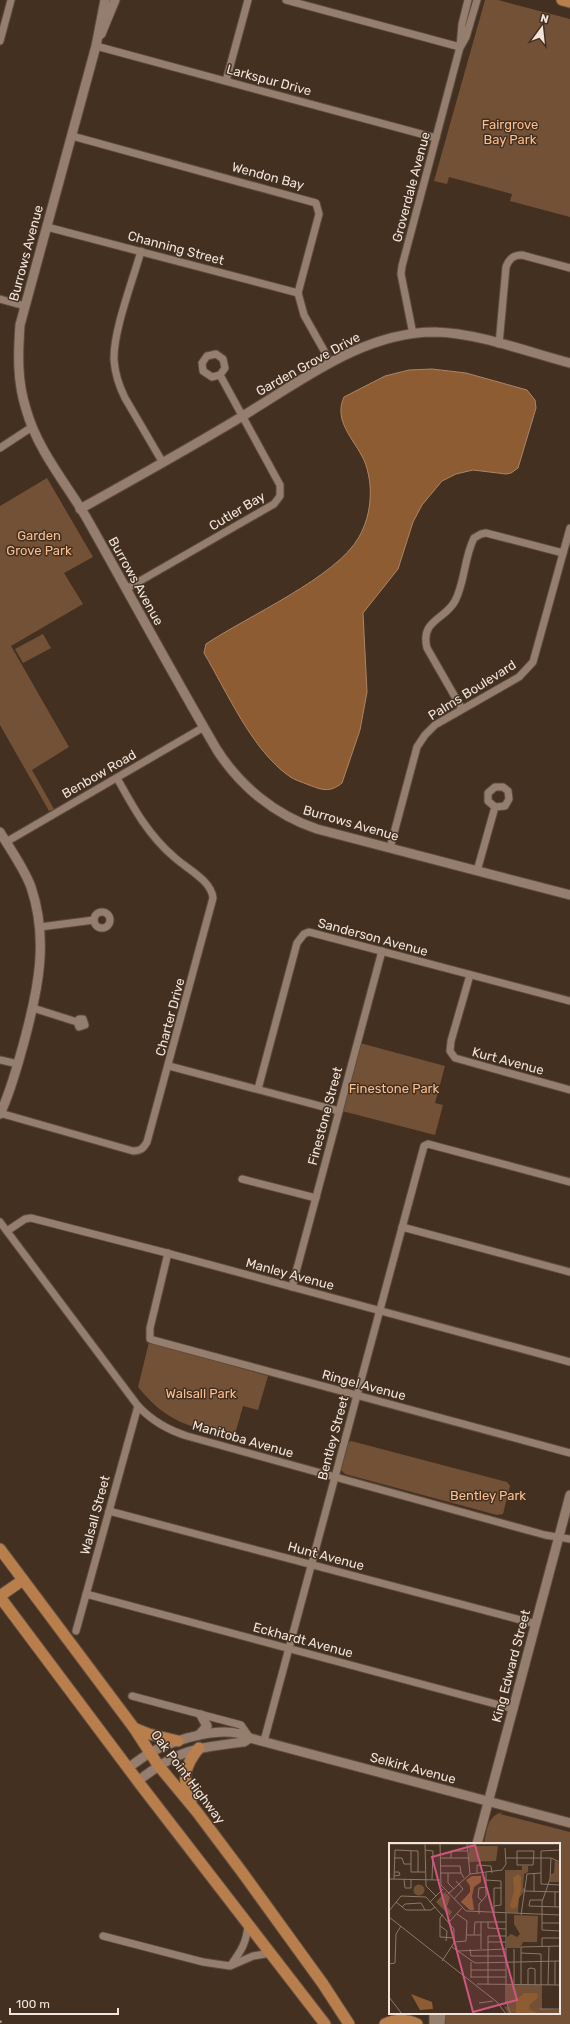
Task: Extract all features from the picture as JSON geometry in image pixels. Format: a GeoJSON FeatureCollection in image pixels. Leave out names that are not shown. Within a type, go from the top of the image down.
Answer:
{"type":"FeatureCollection","features":[{"type":"Feature","properties":{"kind":"main road"},"geometry":{"type":"LineString","coordinates":[[562,0],[570,2]]}},
{"type":"Feature","properties":{"kind":"main road","name":"Oak Point Highway"},"geometry":{"type":"LineString","coordinates":[[0,1549],[134,1728],[158,1765],[197,1812],[322,1984],[349,2024]]}},
{"type":"Feature","properties":{"kind":"main road"},"geometry":{"type":"LineString","coordinates":[[23,1580],[0,1596],[128,1768],[325,2024]]}},
{"type":"Feature","properties":{"kind":"main road"},"geometry":{"type":"LineString","coordinates":[[134,1728],[149,1734],[178,1741]]}},
{"type":"Feature","properties":{"kind":"main road"},"geometry":{"type":"LineString","coordinates":[[197,1812],[189,1799],[185,1775],[187,1764],[199,1748]]}},
{"type":"Feature","properties":{"kind":"main road"},"geometry":{"type":"LineString","coordinates":[[385,2024],[395,2020],[404,2020],[417,2024]]}},
{"type":"Feature","properties":{"kind":"street"},"geometry":{"type":"LineString","coordinates":[[0,40],[11,0]]}},
{"type":"Feature","properties":{"kind":"street","name":"Burrows Avenue"},"geometry":{"type":"LineString","coordinates":[[105,0],[96,46],[20,325],[18,364],[20,389],[32,427],[226,764],[267,804],[285,815],[307,825],[570,895]]}},
{"type":"Feature","properties":{"kind":"street","name":"Burrows Avenue"},"geometry":{"type":"LineString","coordinates":[[96,46],[114,0]]}},
{"type":"Feature","properties":{"kind":"street"},"geometry":{"type":"LineString","coordinates":[[226,81],[248,0]]}},
{"type":"Feature","properties":{"kind":"street"},"geometry":{"type":"LineString","coordinates":[[286,0],[460,47]]}},
{"type":"Feature","properties":{"kind":"street","name":"Groverdale Avenue"},"geometry":{"type":"LineString","coordinates":[[413,334],[401,274],[460,47],[461,32],[468,0]]}},
{"type":"Feature","properties":{"kind":"street","name":"Groverdale Avenue"},"geometry":{"type":"LineString","coordinates":[[460,47],[466,37],[477,0]]}},
{"type":"Feature","properties":{"kind":"street","name":"Larkspur Drive"},"geometry":{"type":"LineString","coordinates":[[96,46],[436,138]]}},
{"type":"Feature","properties":{"kind":"street","name":"Wendon Bay"},"geometry":{"type":"LineString","coordinates":[[72,136],[304,198],[316,203],[319,214],[298,293]]}},
{"type":"Feature","properties":{"kind":"street","name":"Channing Street"},"geometry":{"type":"LineString","coordinates":[[47,227],[298,293]]}},
{"type":"Feature","properties":{"kind":"street"},"geometry":{"type":"LineString","coordinates":[[141,251],[118,335],[114,359],[120,388],[163,463]]}},
{"type":"Feature","properties":{"kind":"street"},"geometry":{"type":"LineString","coordinates":[[499,344],[506,267],[509,260],[517,255],[522,255],[570,268]]}},
{"type":"Feature","properties":{"kind":"street"},"geometry":{"type":"LineString","coordinates":[[298,293],[304,315],[331,363]]}},
{"type":"Feature","properties":{"kind":"street"},"geometry":{"type":"LineString","coordinates":[[0,299],[25,306]]}},
{"type":"Feature","properties":{"kind":"street","name":"Garden Grove Drive"},"geometry":{"type":"LineString","coordinates":[[80,509],[163,463],[331,363],[373,343],[413,334],[447,333],[499,344],[570,363]]}},
{"type":"Feature","properties":{"kind":"street","name":"Cutler Bay"},"geometry":{"type":"LineString","coordinates":[[126,589],[274,504],[280,496],[280,485],[220,375]]}},
{"type":"Feature","properties":{"kind":"street"},"geometry":{"type":"LineString","coordinates":[[0,448],[32,427]]}},
{"type":"Feature","properties":{"kind":"street","name":"Palms Boulevard"},"geometry":{"type":"LineString","coordinates":[[390,848],[418,748],[425,735],[435,725],[519,677],[533,662],[570,528]]}},
{"type":"Feature","properties":{"kind":"street"},"geometry":{"type":"LineString","coordinates":[[462,709],[427,648],[426,642],[430,626],[455,602],[474,538],[486,533],[563,553]]}},
{"type":"Feature","properties":{"kind":"street","name":"Benbow Road"},"geometry":{"type":"LineString","coordinates":[[6,842],[204,727]]}},
{"type":"Feature","properties":{"kind":"street","name":"Charter Drive"},"geometry":{"type":"LineString","coordinates":[[0,1114],[138,1151],[144,1148],[147,1142],[214,898],[210,887],[158,843],[135,811],[117,778]]}},
{"type":"Feature","properties":{"kind":"street"},"geometry":{"type":"LineString","coordinates":[[477,871],[495,807]]}},
{"type":"Feature","properties":{"kind":"street"},"geometry":{"type":"LineString","coordinates":[[0,832],[30,886],[40,927],[42,952],[33,1008],[10,1092],[0,1114]]}},
{"type":"Feature","properties":{"kind":"street"},"geometry":{"type":"LineString","coordinates":[[40,927],[94,920]]}},
{"type":"Feature","properties":{"kind":"street","name":"Sanderson Avenue"},"geometry":{"type":"LineString","coordinates":[[258,1089],[300,938],[309,932],[570,1001]]}},
{"type":"Feature","properties":{"kind":"street","name":"Finestone Street"},"geometry":{"type":"LineString","coordinates":[[292,1287],[382,951]]}},
{"type":"Feature","properties":{"kind":"street","name":"Kurt Avenue"},"geometry":{"type":"LineString","coordinates":[[470,975],[451,1041],[450,1050],[455,1058],[570,1090]]}},
{"type":"Feature","properties":{"kind":"street"},"geometry":{"type":"LineString","coordinates":[[33,1008],[77,1022]]}},
{"type":"Feature","properties":{"kind":"street"},"geometry":{"type":"LineString","coordinates":[[0,1060],[18,1064]]}},
{"type":"Feature","properties":{"kind":"street"},"geometry":{"type":"LineString","coordinates":[[169,1066],[339,1111]]}},
{"type":"Feature","properties":{"kind":"street","name":"Bentley Street"},"geometry":{"type":"LineString","coordinates":[[264,1741],[424,1146],[428,1144],[570,1182]]}},
{"type":"Feature","properties":{"kind":"street"},"geometry":{"type":"LineString","coordinates":[[242,1179],[316,1198]]}},
{"type":"Feature","properties":{"kind":"street","name":"Manley Avenue"},"geometry":{"type":"LineString","coordinates":[[7,1231],[24,1219],[31,1218],[168,1253],[570,1362]]}},
{"type":"Feature","properties":{"kind":"street","name":"Manitoba Avenue"},"geometry":{"type":"LineString","coordinates":[[0,1222],[138,1406],[154,1420],[175,1432],[558,1538],[570,1539]]}},
{"type":"Feature","properties":{"kind":"street"},"geometry":{"type":"LineString","coordinates":[[402,1227],[570,1272]]}},
{"type":"Feature","properties":{"kind":"street","name":"Ringel Avenue"},"geometry":{"type":"LineString","coordinates":[[168,1253],[150,1328],[150,1339],[152,1340],[570,1452]]}},
{"type":"Feature","properties":{"kind":"street","name":"Walsall Street"},"geometry":{"type":"LineString","coordinates":[[76,1631],[138,1406]]}},
{"type":"Feature","properties":{"kind":"street","name":"King Edward Street"},"geometry":{"type":"LineString","coordinates":[[478,1843],[570,1495]]}},
{"type":"Feature","properties":{"kind":"street","name":"Hunt Avenue"},"geometry":{"type":"LineString","coordinates":[[109,1511],[536,1624]]}},
{"type":"Feature","properties":{"kind":"street","name":"Eckhardt Avenue"},"geometry":{"type":"LineString","coordinates":[[86,1594],[514,1709]]}},
{"type":"Feature","properties":{"kind":"street"},"geometry":{"type":"LineString","coordinates":[[132,1696],[241,1725],[250,1738]]}},
{"type":"Feature","properties":{"kind":"street"},"geometry":{"type":"LineString","coordinates":[[199,1735],[207,1726],[201,1715]]}},
{"type":"Feature","properties":{"kind":"street","name":"Selkirk Avenue"},"geometry":{"type":"LineString","coordinates":[[128,1768],[150,1753],[178,1741],[199,1735],[226,1733],[244,1735],[250,1738],[570,1823]]}},
{"type":"Feature","properties":{"kind":"street","name":"Selkirk Avenue"},"geometry":{"type":"LineString","coordinates":[[138,1781],[158,1765],[172,1758],[199,1748],[244,1742],[250,1738]]}},
{"type":"Feature","properties":{"kind":"street"},"geometry":{"type":"LineString","coordinates":[[230,1966],[243,1948],[247,1937],[248,1924]]}},
{"type":"Feature","properties":{"kind":"street"},"geometry":{"type":"LineString","coordinates":[[103,1936],[203,1962],[230,1966],[253,1956],[271,1953]]}},
{"type":"Feature","properties":{"kind":"street"},"geometry":{"type":"LineString","coordinates":[[440,2024],[441,2014]]}},
{"type":"Feature","properties":{"kind":"green space","name":"Fairgrove Bay Park"},"geometry":{"type":"Polygon","coordinates":[[[485,0],[498,0],[570,19],[570,217],[510,201],[512,194],[449,177],[447,184],[434,181],[485,0]]]}},
{"type":"Feature","properties":{"kind":"green space","name":"Garden Grove Park"},"geometry":{"type":"Polygon","coordinates":[[[47,478],[93,557],[64,573],[83,604],[11,646],[69,747],[32,770],[54,809],[49,811],[0,725],[0,506],[47,478]]]}},
{"type":"Feature","properties":{"kind":"green space"},"geometry":{"type":"Polygon","coordinates":[[[43,634],[51,648],[23,663],[15,649],[43,634]]]}},
{"type":"Feature","properties":{"kind":"green space","name":"Finestone Park"},"geometry":{"type":"Polygon","coordinates":[[[360,1043],[445,1066],[435,1103],[443,1105],[435,1135],[342,1111],[360,1043]]]}},
{"type":"Feature","properties":{"kind":"green space","name":"Walsall Park"},"geometry":{"type":"Polygon","coordinates":[[[149,1342],[268,1376],[258,1410],[243,1406],[234,1438],[192,1426],[170,1416],[159,1409],[138,1387],[149,1342]]]}},
{"type":"Feature","properties":{"kind":"green space","name":"Bentley Park"},"geometry":{"type":"Polygon","coordinates":[[[351,1441],[507,1482],[510,1486],[503,1514],[497,1515],[345,1474],[341,1470],[348,1443],[351,1441]]]}},
{"type":"Feature","properties":{"kind":"green space"},"geometry":{"type":"Polygon","coordinates":[[[503,1812],[500,1814],[570,1832],[570,2024],[443,2024],[444,2014],[560,2014],[560,1843],[484,1843],[489,1824],[494,1816],[503,1812]]]}},
{"type":"Feature","properties":{"kind":"shaded area"},"geometry":{"type":"Polygon","coordinates":[[[432,369],[466,373],[527,390],[535,400],[536,408],[518,468],[511,473],[506,474],[473,470],[456,474],[442,481],[422,505],[413,522],[398,569],[363,613],[367,692],[360,730],[342,783],[334,788],[326,790],[318,788],[291,777],[276,765],[263,751],[241,719],[204,653],[206,644],[311,581],[331,567],[348,552],[359,537],[367,519],[370,489],[364,460],[346,430],[343,422],[341,406],[344,397],[385,376],[409,370],[432,369]]]}},
{"type":"Feature","properties":{"kind":"railway"},"geometry":{"type":"LineString","coordinates":[[0,2021],[3,2024]]}}]}
